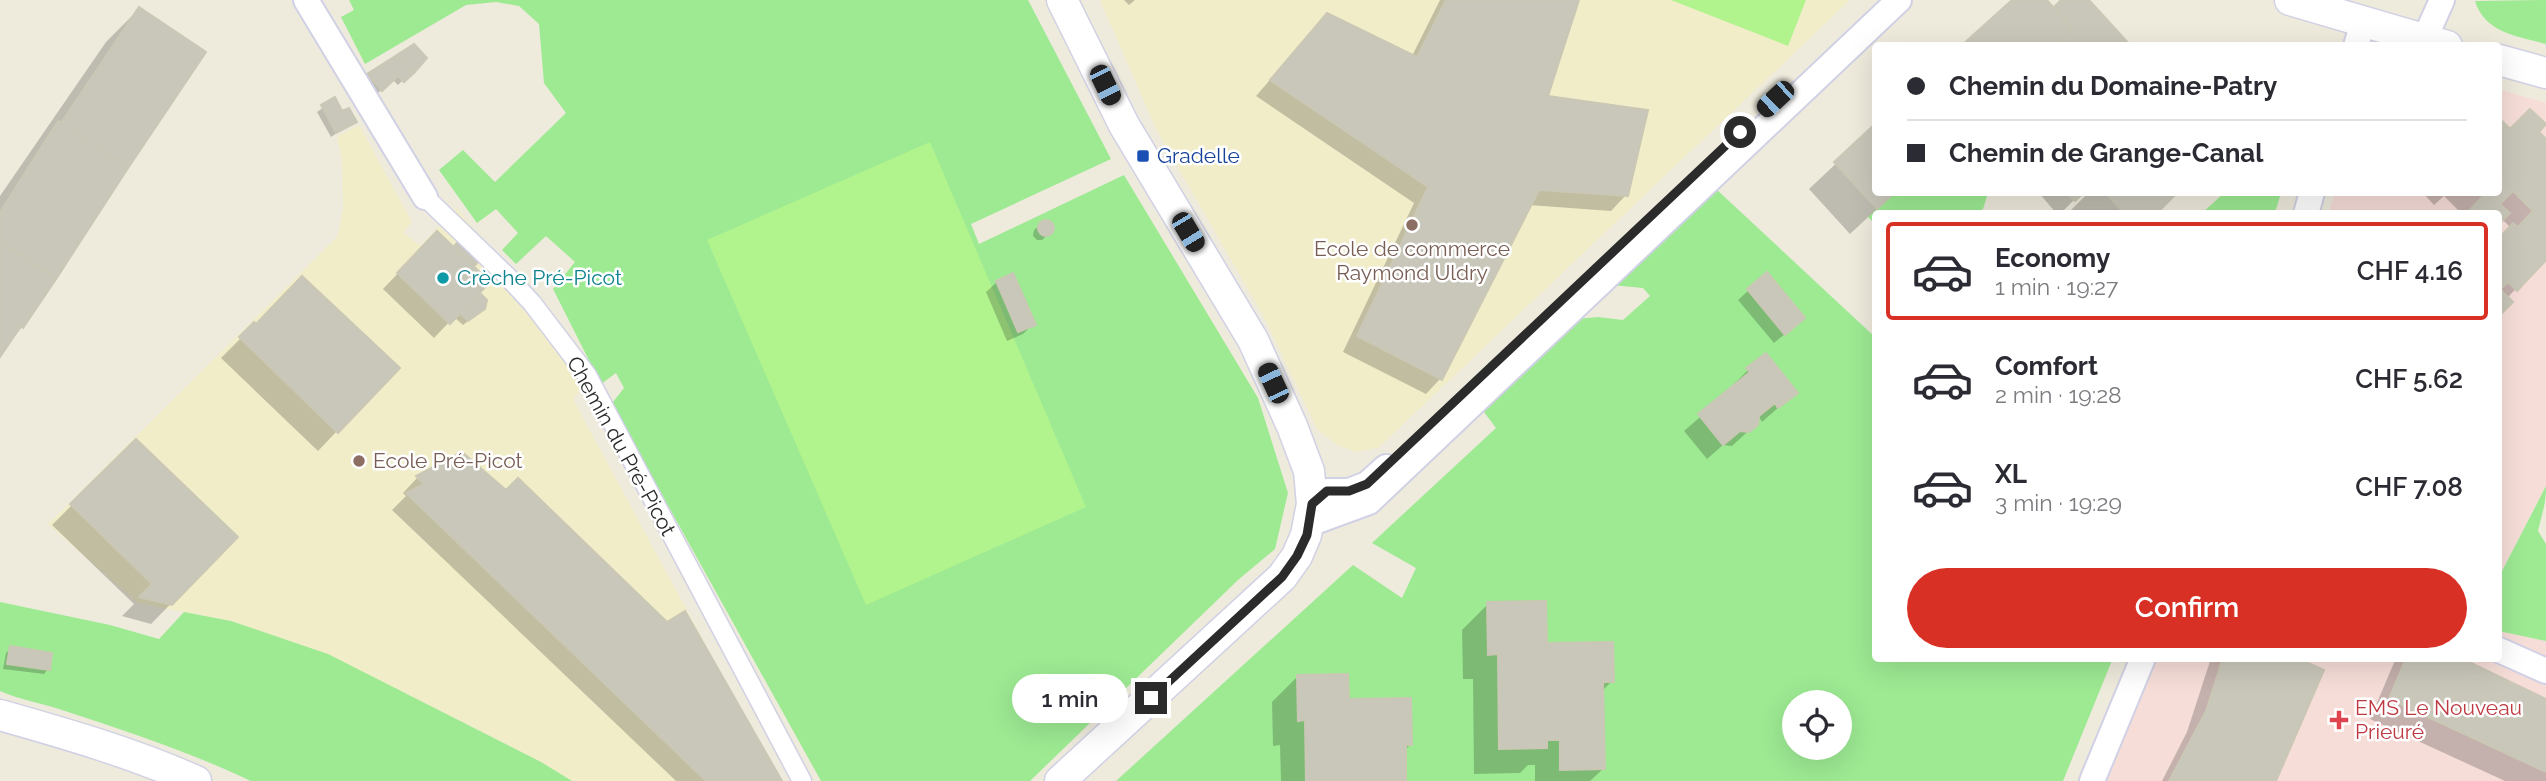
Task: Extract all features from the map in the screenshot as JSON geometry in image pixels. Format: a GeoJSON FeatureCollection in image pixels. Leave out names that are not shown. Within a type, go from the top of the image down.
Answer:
{"type":"FeatureCollection","features":[{"type":"Feature","properties":{"kind":"street","name":"Chemin du Pré-Picot"},"geometry":{"type":"LineString","coordinates":[[306,0],[425,197],[524,294],[587,375],[802,781]]}},
{"type":"Feature","properties":{"kind":"street"},"geometry":{"type":"LineString","coordinates":[[1060,781],[1282,577],[1297,556],[1307,535],[1311,514],[1309,471],[1253,340],[1124,125],[1062,0]]}},
{"type":"Feature","properties":{"kind":"street"},"geometry":{"type":"LineString","coordinates":[[1311,514],[1327,491],[1349,491],[1367,484],[1391,463],[1878,0]]}},
{"type":"Feature","properties":{"kind":"street"},"geometry":{"type":"LineString","coordinates":[[1311,514],[1369,502],[1899,0]]}},
{"type":"Feature","properties":{"kind":"street"},"geometry":{"type":"LineString","coordinates":[[2290,0],[2360,34],[2428,42]]}},
{"type":"Feature","properties":{"kind":"street"},"geometry":{"type":"LineString","coordinates":[[2436,42],[2442,0]]}},
{"type":"Feature","properties":{"kind":"street"},"geometry":{"type":"LineString","coordinates":[[2502,61],[2546,73]]}},
{"type":"Feature","properties":{"kind":"street"},"geometry":{"type":"LineString","coordinates":[[2502,651],[2546,671]]}},
{"type":"Feature","properties":{"kind":"street"},"geometry":{"type":"LineString","coordinates":[[2092,781],[2141,662]]}},
{"type":"Feature","properties":{"kind":"street"},"geometry":{"type":"LineString","coordinates":[[0,715],[91,741],[196,781]]}},
{"type":"Feature","properties":{"kind":"shaded area","name":"Ecole de commerce Raymond Uldry"},"geometry":{"type":"Polygon","coordinates":[[[1100,0],[1850,0],[1378,448],[1356,452],[1337,445],[1317,429],[1266,321],[1156,129],[1100,0]]]}},
{"type":"Feature","properties":{"kind":"shaded area"},"geometry":{"type":"Polygon","coordinates":[[[2502,90],[2546,103],[2546,485],[2502,571],[2502,210],[2329,210],[2334,196],[2502,196],[2502,90]]]}},
{"type":"Feature","properties":{"kind":"shaded area","name":"Ecole Pré-Picot"},"geometry":{"type":"Polygon","coordinates":[[[359,125],[412,222],[403,232],[420,246],[457,208],[592,379],[573,399],[779,781],[572,781],[541,762],[327,654],[231,621],[138,603],[48,524],[338,236],[343,208],[342,159],[337,137],[359,125]]]}},
{"type":"Feature","properties":{"kind":"shaded area","name":"EMS Le Nouveau Prieuré"},"geometry":{"type":"Polygon","coordinates":[[[2502,632],[2546,641],[2546,781],[2107,781],[2156,662],[2502,662],[2502,632]]]}},
{"type":"Feature","properties":{"kind":"green space"},"geometry":{"type":"Polygon","coordinates":[[[349,0],[1028,0],[1111,159],[971,224],[979,244],[1124,175],[1258,398],[1288,493],[1275,549],[1238,580],[1030,781],[821,781],[621,421],[613,402],[624,388],[616,373],[601,384],[553,289],[575,262],[546,236],[516,264],[502,250],[518,233],[496,209],[477,223],[439,170],[463,150],[495,182],[566,113],[544,83],[539,24],[519,6],[496,2],[466,5],[365,64],[341,17],[354,10],[349,0]]]}},
{"type":"Feature","properties":{"kind":"green space"},"geometry":{"type":"Polygon","coordinates":[[[1671,0],[1806,0],[1788,46],[1671,0]]]}},
{"type":"Feature","properties":{"kind":"green space"},"geometry":{"type":"Polygon","coordinates":[[[2546,0],[2546,44],[2494,27],[2480,12],[2475,1],[2546,0]]]}},
{"type":"Feature","properties":{"kind":"green space"},"geometry":{"type":"Polygon","coordinates":[[[930,142],[1086,507],[866,605],[707,240],[930,142]]]}},
{"type":"Feature","properties":{"kind":"green space"},"geometry":{"type":"Polygon","coordinates":[[[1715,188],[1872,334],[1872,662],[2111,662],[2063,781],[1116,781],[1353,565],[1402,598],[1416,568],[1372,543],[1496,428],[1481,408],[1576,319],[1598,317],[1623,320],[1650,296],[1643,288],[1611,285],[1715,188]]]}},
{"type":"Feature","properties":{"kind":"green space"},"geometry":{"type":"Polygon","coordinates":[[[1891,196],[1987,196],[1982,210],[1876,210],[1891,196]]]}},
{"type":"Feature","properties":{"kind":"green space"},"geometry":{"type":"Polygon","coordinates":[[[2221,196],[2280,196],[2276,210],[2205,210],[2221,196]]]}},
{"type":"Feature","properties":{"kind":"green space"},"geometry":{"type":"Polygon","coordinates":[[[2546,486],[2545,504],[2538,531],[2546,544],[2546,641],[2502,632],[2502,571],[2546,486]]]}},
{"type":"Feature","properties":{"kind":"green space"},"geometry":{"type":"Polygon","coordinates":[[[0,602],[110,625],[159,639],[184,612],[231,621],[328,654],[541,762],[572,781],[251,781],[158,742],[0,691],[0,602]]]}},
{"type":"Feature","properties":{"kind":"building"},"geometry":{"type":"Polygon","coordinates":[[[1446,0],[1579,0],[1548,96],[1648,110],[1628,196],[1539,190],[1442,380],[1357,336],[1428,187],[1270,80],[1327,13],[1417,57],[1446,0]]]}},
{"type":"Feature","properties":{"kind":"building"},"geometry":{"type":"Polygon","coordinates":[[[2012,0],[2047,0],[2072,29],[2058,42],[1965,42],[2012,0]]]}},
{"type":"Feature","properties":{"kind":"building"},"geometry":{"type":"Polygon","coordinates":[[[2061,0],[2089,0],[2127,42],[2058,42],[2072,29],[2054,7],[2061,0]]]}},
{"type":"Feature","properties":{"kind":"building"},"geometry":{"type":"Polygon","coordinates":[[[139,7],[206,52],[128,168],[61,123],[139,7]]]}},
{"type":"Feature","properties":{"kind":"building"},"geometry":{"type":"Polygon","coordinates":[[[414,44],[427,58],[414,73],[397,55],[414,44]]]}},
{"type":"Feature","properties":{"kind":"building"},"geometry":{"type":"Polygon","coordinates":[[[397,55],[414,73],[404,82],[398,76],[382,91],[367,74],[397,55]]]}},
{"type":"Feature","properties":{"kind":"building"},"geometry":{"type":"Polygon","coordinates":[[[335,97],[342,111],[349,108],[357,122],[336,133],[321,105],[335,97]]]}},
{"type":"Feature","properties":{"kind":"building"},"geometry":{"type":"Polygon","coordinates":[[[2530,109],[2546,124],[2539,132],[2546,139],[2546,260],[2517,291],[2502,276],[2502,235],[2513,223],[2518,227],[2533,211],[2513,191],[2500,204],[2510,213],[2502,221],[2502,210],[2470,210],[2483,196],[2502,196],[2502,121],[2510,129],[2530,109]]]}},
{"type":"Feature","properties":{"kind":"building"},"geometry":{"type":"Polygon","coordinates":[[[58,121],[128,168],[56,279],[0,241],[0,212],[58,121]]]}},
{"type":"Feature","properties":{"kind":"building"},"geometry":{"type":"Polygon","coordinates":[[[1872,127],[1872,196],[1891,196],[1877,209],[1834,162],[1872,127]]]}},
{"type":"Feature","properties":{"kind":"building"},"geometry":{"type":"Polygon","coordinates":[[[2109,196],[2174,196],[2160,210],[2121,210],[2109,196]]]}},
{"type":"Feature","properties":{"kind":"building"},"geometry":{"type":"Polygon","coordinates":[[[1043,220],[1049,220],[1054,228],[1052,234],[1043,236],[1038,231],[1038,225],[1043,220]]]}},
{"type":"Feature","properties":{"kind":"building","name":"Crèche Pré-Picot"},"geometry":{"type":"Polygon","coordinates":[[[437,231],[490,282],[450,324],[397,273],[437,231]]]}},
{"type":"Feature","properties":{"kind":"building"},"geometry":{"type":"Polygon","coordinates":[[[461,239],[481,259],[473,267],[453,247],[461,239]]]}},
{"type":"Feature","properties":{"kind":"building"},"geometry":{"type":"Polygon","coordinates":[[[0,241],[56,279],[0,357],[0,241]]]}},
{"type":"Feature","properties":{"kind":"building"},"geometry":{"type":"Polygon","coordinates":[[[1767,272],[1805,318],[1785,335],[1747,289],[1767,272]]]}},
{"type":"Feature","properties":{"kind":"building"},"geometry":{"type":"Polygon","coordinates":[[[1013,273],[1036,325],[1018,332],[996,281],[1013,273]]]}},
{"type":"Feature","properties":{"kind":"building"},"geometry":{"type":"Polygon","coordinates":[[[302,276],[400,368],[338,433],[239,337],[254,322],[256,324],[302,276]]]}},
{"type":"Feature","properties":{"kind":"building"},"geometry":{"type":"Polygon","coordinates":[[[2502,276],[2508,282],[2502,288],[2502,276]]]}},
{"type":"Feature","properties":{"kind":"building"},"geometry":{"type":"Polygon","coordinates":[[[2502,291],[2513,302],[2502,313],[2502,291]]]}},
{"type":"Feature","properties":{"kind":"building"},"geometry":{"type":"Polygon","coordinates":[[[480,293],[487,300],[485,309],[468,321],[460,313],[480,293]]]}},
{"type":"Feature","properties":{"kind":"building"},"geometry":{"type":"Polygon","coordinates":[[[1766,353],[1798,393],[1778,408],[1775,403],[1759,416],[1758,425],[1749,432],[1740,431],[1723,445],[1698,414],[1750,372],[1746,368],[1766,353]]]}},
{"type":"Feature","properties":{"kind":"building"},"geometry":{"type":"Polygon","coordinates":[[[136,439],[238,537],[172,605],[139,597],[152,584],[70,504],[136,439]]]}},
{"type":"Feature","properties":{"kind":"building"},"geometry":{"type":"Polygon","coordinates":[[[462,452],[506,490],[518,478],[667,622],[685,611],[782,781],[706,781],[406,493],[424,484],[416,476],[462,452]]]}},
{"type":"Feature","properties":{"kind":"building"},"geometry":{"type":"Polygon","coordinates":[[[1546,601],[1547,643],[1613,642],[1614,682],[1603,682],[1605,769],[1560,770],[1560,740],[1547,740],[1547,748],[1499,749],[1498,654],[1488,655],[1487,602],[1546,601]]]}},
{"type":"Feature","properties":{"kind":"building"},"geometry":{"type":"Polygon","coordinates":[[[10,646],[52,653],[50,670],[7,664],[10,646]]]}},
{"type":"Feature","properties":{"kind":"building"},"geometry":{"type":"Polygon","coordinates":[[[2222,662],[2306,662],[2324,670],[2276,781],[2169,781],[2206,711],[2222,662]]]}},
{"type":"Feature","properties":{"kind":"building"},"geometry":{"type":"Polygon","coordinates":[[[2404,662],[2469,662],[2546,699],[2546,772],[2389,699],[2404,662]]]}},
{"type":"Feature","properties":{"kind":"building"},"geometry":{"type":"Polygon","coordinates":[[[1348,674],[1349,699],[1411,698],[1412,745],[1406,745],[1406,781],[1306,781],[1305,720],[1298,721],[1297,675],[1348,674]]]}},
{"type":"Feature","properties":{"kind":"place","name":"Gradelle"},"geometry":{"type":"Point","coordinates":[1143,156]}},
{"type":"Feature","properties":{"kind":"place","name":"Ecole de commerce Raymond Uldry"},"geometry":{"type":"Point","coordinates":[1412,225]}},
{"type":"Feature","properties":{"kind":"place","name":"Crèche Pré-Picot"},"geometry":{"type":"Point","coordinates":[443,278]}},
{"type":"Feature","properties":{"kind":"place","name":"Ecole Pré-Picot"},"geometry":{"type":"Point","coordinates":[359,461]}},
{"type":"Feature","properties":{"kind":"place","name":"EMS Le Nouveau Prieuré"},"geometry":{"type":"Point","coordinates":[2339,720]}},
{"type":"Feature","properties":{"kind":"route"},"geometry":{"type":"LineString","coordinates":[[1151,698],[1282,577],[1297,556],[1307,535],[1312,504],[1327,491],[1349,491],[1367,484],[1740,132]]}}]}
